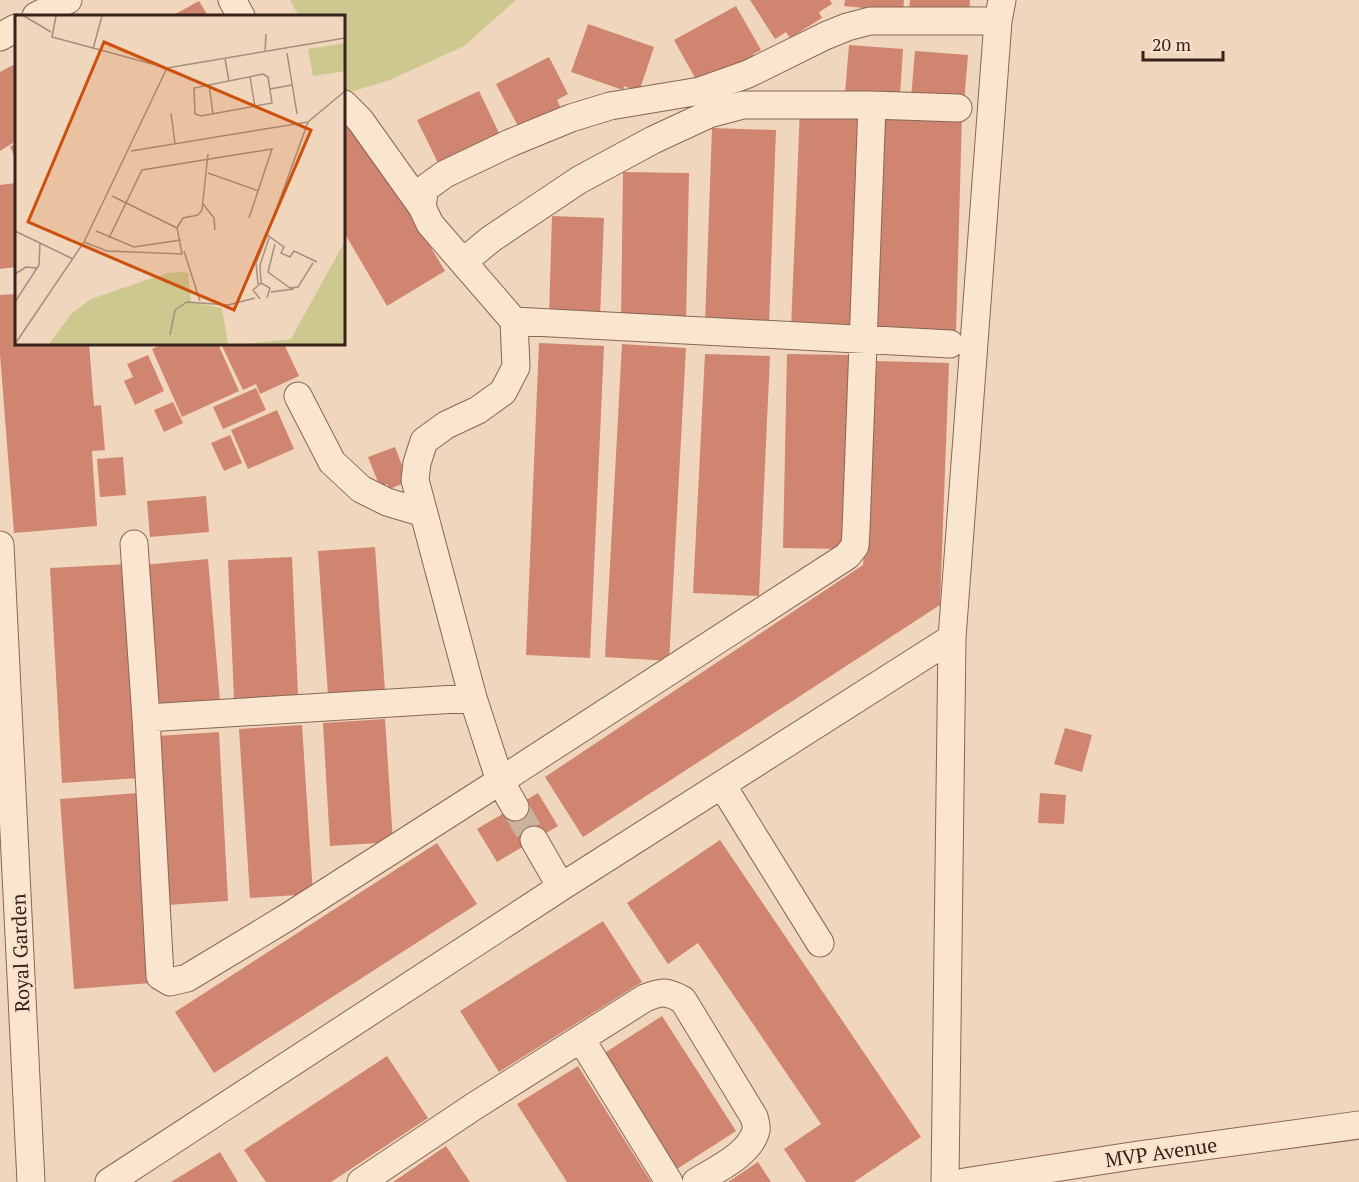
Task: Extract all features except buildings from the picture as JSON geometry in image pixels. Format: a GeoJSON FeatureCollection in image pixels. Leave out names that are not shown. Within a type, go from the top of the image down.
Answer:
{"type":"FeatureCollection","features":[{"type":"Feature","properties":{"kind":"street"},"geometry":{"type":"LineString","coordinates":[[38,15],[68,0]]}},
{"type":"Feature","properties":{"kind":"street"},"geometry":{"type":"LineString","coordinates":[[232,0],[240,15]]}},
{"type":"Feature","properties":{"kind":"street"},"geometry":{"type":"LineString","coordinates":[[422,207],[423,193],[427,187],[445,174],[510,142],[571,118],[610,106],[700,91],[748,74],[825,36],[870,21],[1000,11],[952,638],[945,1182]]}},
{"type":"Feature","properties":{"kind":"street"},"geometry":{"type":"LineString","coordinates":[[0,37],[15,29]]}},
{"type":"Feature","properties":{"kind":"street"},"geometry":{"type":"LineString","coordinates":[[345,105],[360,120],[422,207],[430,225],[514,321],[516,367],[503,392],[478,410],[446,425],[424,441],[417,463],[415,480],[473,698],[500,781],[515,807]]}},
{"type":"Feature","properties":{"kind":"street"},"geometry":{"type":"LineString","coordinates":[[463,262],[491,239],[579,180],[653,140],[709,114],[743,105],[958,108]]}},
{"type":"Feature","properties":{"kind":"street"},"geometry":{"type":"LineString","coordinates":[[134,544],[160,976],[170,982],[188,978],[296,912],[847,556],[855,546],[872,105]]}},
{"type":"Feature","properties":{"kind":"street"},"geometry":{"type":"LineString","coordinates":[[514,321],[950,344]]}},
{"type":"Feature","properties":{"kind":"street"},"geometry":{"type":"LineString","coordinates":[[298,396],[332,462],[361,489],[387,502],[424,513]]}},
{"type":"Feature","properties":{"kind":"street","name":"Royal Garden"},"geometry":{"type":"LineString","coordinates":[[0,545],[31,1182]]}},
{"type":"Feature","properties":{"kind":"street"},"geometry":{"type":"LineString","coordinates":[[109,1182],[561,887],[952,638]]}},
{"type":"Feature","properties":{"kind":"street"},"geometry":{"type":"LineString","coordinates":[[146,718],[473,698]]}},
{"type":"Feature","properties":{"kind":"street"},"geometry":{"type":"LineString","coordinates":[[722,785],[820,943]]}},
{"type":"Feature","properties":{"kind":"street"},"geometry":{"type":"LineString","coordinates":[[534,840],[561,887]]}},
{"type":"Feature","properties":{"kind":"street"},"geometry":{"type":"LineString","coordinates":[[363,1181],[473,1107],[645,998],[659,992],[672,994],[683,1000],[754,1117],[757,1129],[741,1154],[696,1182]]}},
{"type":"Feature","properties":{"kind":"street"},"geometry":{"type":"LineString","coordinates":[[581,1039],[669,1182]]}},
{"type":"Feature","properties":{"kind":"street","name":"MVP Avenue"},"geometry":{"type":"LineString","coordinates":[[964,1182],[1138,1155],[1359,1125]]}},
{"type":"Feature","properties":{"kind":"shaded area"},"geometry":{"type":"Polygon","coordinates":[[[290,0],[516,0],[464,46],[390,80],[347,93],[345,90],[345,15],[298,15],[290,0]]]}},
{"type":"Feature","properties":{"kind":"tunnel"},"geometry":{"type":"LineString","coordinates":[[515,807],[534,840]]}}]}
